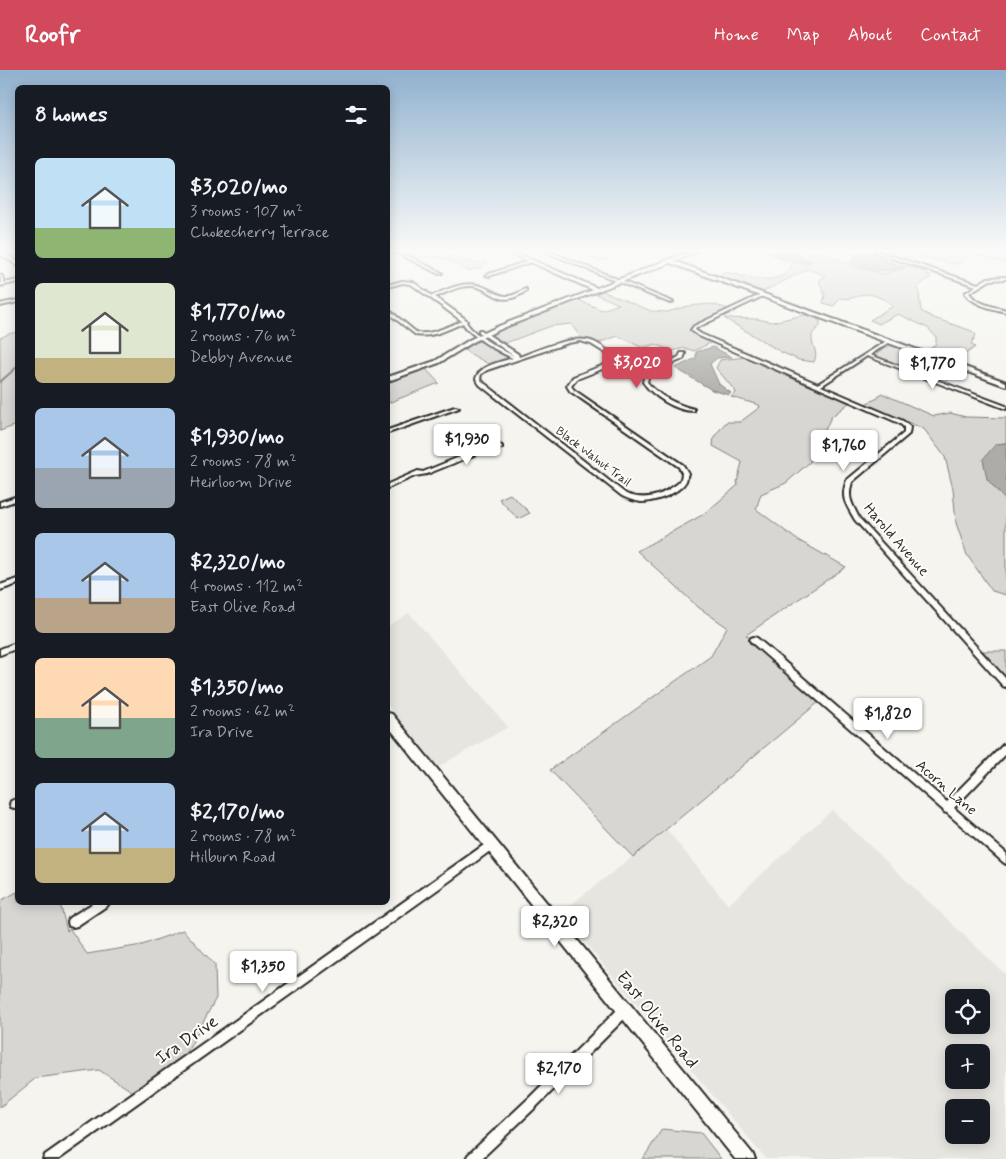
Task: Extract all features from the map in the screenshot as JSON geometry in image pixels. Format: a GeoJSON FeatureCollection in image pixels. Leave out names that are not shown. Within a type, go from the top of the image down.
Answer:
{"type":"FeatureCollection","features":[{"type":"Feature","properties":{"kind":"street"},"geometry":{"type":"LineString","coordinates":[[440,303],[465,322],[466,326],[483,335],[509,356],[517,358]]}},
{"type":"Feature","properties":{"kind":"street"},"geometry":{"type":"LineString","coordinates":[[390,378],[438,362],[483,335],[565,303]]}},
{"type":"Feature","properties":{"kind":"street","name":"Harold Avenue"},"geometry":{"type":"LineString","coordinates":[[746,303],[695,327],[694,332],[901,422],[907,427],[906,433],[849,481],[846,491],[848,503],[864,527],[1006,684]]}},
{"type":"Feature","properties":{"kind":"street"},"geometry":{"type":"LineString","coordinates":[[783,303],[1006,384]]}},
{"type":"Feature","properties":{"kind":"street"},"geometry":{"type":"LineString","coordinates":[[983,303],[1006,311]]}},
{"type":"Feature","properties":{"kind":"street"},"geometry":{"type":"LineString","coordinates":[[390,313],[416,334],[420,335],[430,334],[465,322]]}},
{"type":"Feature","properties":{"kind":"street","name":"Black Walnut Trail"},"geometry":{"type":"LineString","coordinates":[[621,360],[575,378],[569,386],[572,391],[681,466],[685,474],[683,481],[652,500],[640,500],[624,495],[479,381],[478,376],[482,371],[517,358],[576,340],[592,343],[621,360],[632,368],[647,373]]}},
{"type":"Feature","properties":{"kind":"street"},"geometry":{"type":"LineString","coordinates":[[818,386],[888,341]]}},
{"type":"Feature","properties":{"kind":"street"},"geometry":{"type":"LineString","coordinates":[[683,354],[680,358],[647,373],[644,382],[650,389],[680,406],[692,410]]}},
{"type":"Feature","properties":{"kind":"street"},"geometry":{"type":"LineString","coordinates":[[867,355],[1006,408]]}},
{"type":"Feature","properties":{"kind":"street"},"geometry":{"type":"LineString","coordinates":[[390,431],[458,408]]}},
{"type":"Feature","properties":{"kind":"street"},"geometry":{"type":"LineString","coordinates":[[390,485],[488,447],[500,447]]}},
{"type":"Feature","properties":{"kind":"street"},"geometry":{"type":"LineString","coordinates":[[0,504],[15,499]]}},
{"type":"Feature","properties":{"kind":"street"},"geometry":{"type":"LineString","coordinates":[[0,588],[15,582]]}},
{"type":"Feature","properties":{"kind":"street","name":"Acorn Lane"},"geometry":{"type":"LineString","coordinates":[[754,640],[882,750],[947,809],[1006,858]]}},
{"type":"Feature","properties":{"kind":"street"},"geometry":{"type":"LineString","coordinates":[[0,652],[15,646]]}},
{"type":"Feature","properties":{"kind":"street","name":"East Olive Road"},"geometry":{"type":"LineString","coordinates":[[390,720],[746,1159]]}},
{"type":"Feature","properties":{"kind":"street"},"geometry":{"type":"LineString","coordinates":[[947,809],[1006,748]]}},
{"type":"Feature","properties":{"kind":"street","name":"Ira Drive"},"geometry":{"type":"LineString","coordinates":[[49,1159],[416,901],[490,845]]}},
{"type":"Feature","properties":{"kind":"street"},"geometry":{"type":"LineString","coordinates":[[74,922],[100,905]]}},
{"type":"Feature","properties":{"kind":"street"},"geometry":{"type":"LineString","coordinates":[[472,1159],[534,1102],[625,1010]]}},
{"type":"Feature","properties":{"kind":"shaded area"},"geometry":{"type":"Polygon","coordinates":[[[567,303],[585,303],[602,310],[619,304],[616,303],[631,303],[651,311],[667,312],[688,306],[711,304],[729,309],[691,328],[694,334],[712,342],[694,351],[685,348],[672,351],[655,344],[643,348],[618,336],[598,343],[581,338],[571,324],[551,326],[503,344],[489,334],[567,303]]]}},
{"type":"Feature","properties":{"kind":"shaded area"},"geometry":{"type":"Polygon","coordinates":[[[823,303],[836,303],[834,306],[823,303]]]}},
{"type":"Feature","properties":{"kind":"shaded area"},"geometry":{"type":"Polygon","coordinates":[[[889,303],[920,303],[921,311],[934,318],[972,331],[976,335],[971,344],[975,347],[955,362],[962,365],[961,367],[925,353],[936,344],[936,337],[928,328],[898,314],[879,324],[870,320],[893,306],[889,303]]]}},
{"type":"Feature","properties":{"kind":"shaded area"},"geometry":{"type":"Polygon","coordinates":[[[804,315],[820,321],[820,326],[812,335],[816,355],[814,362],[799,360],[781,352],[724,318],[757,319],[772,322],[804,315]]]}},
{"type":"Feature","properties":{"kind":"shaded area"},"geometry":{"type":"Polygon","coordinates":[[[15,332],[15,426],[0,431],[0,338],[15,332]]]}},
{"type":"Feature","properties":{"kind":"shaded area"},"geometry":{"type":"Polygon","coordinates":[[[480,338],[511,358],[492,366],[462,349],[480,338]]]}},
{"type":"Feature","properties":{"kind":"shaded area"},"geometry":{"type":"Polygon","coordinates":[[[892,344],[959,369],[945,383],[873,355],[892,344]]]}},
{"type":"Feature","properties":{"kind":"shaded area"},"geometry":{"type":"Polygon","coordinates":[[[713,347],[732,357],[717,358],[710,364],[719,384],[731,393],[729,395],[712,390],[675,368],[696,358],[696,352],[713,347]]]}},
{"type":"Feature","properties":{"kind":"shaded area"},"geometry":{"type":"Polygon","coordinates":[[[746,357],[850,402],[831,417],[810,462],[786,483],[761,494],[756,509],[796,539],[846,567],[746,635],[750,638],[749,640],[820,701],[633,857],[550,770],[711,656],[727,627],[698,607],[637,551],[704,514],[738,485],[742,462],[713,446],[714,437],[726,422],[740,422],[760,407],[759,405],[731,397],[736,392],[716,368],[720,360],[746,357]]]}},
{"type":"Feature","properties":{"kind":"shaded area"},"geometry":{"type":"Polygon","coordinates":[[[425,368],[439,383],[390,402],[390,379],[425,368]]]}},
{"type":"Feature","properties":{"kind":"shaded area"},"geometry":{"type":"Polygon","coordinates":[[[881,393],[934,416],[950,413],[966,417],[1006,418],[1006,443],[996,444],[1006,501],[1006,595],[992,591],[967,555],[956,523],[953,489],[945,457],[924,429],[865,404],[878,398],[881,393]]]}},
{"type":"Feature","properties":{"kind":"shaded area"},"geometry":{"type":"Polygon","coordinates":[[[1006,443],[1006,501],[987,479],[983,459],[996,444],[1006,443]]]}},
{"type":"Feature","properties":{"kind":"shaded area"},"geometry":{"type":"Polygon","coordinates":[[[510,494],[530,513],[518,519],[499,499],[510,494]]]}},
{"type":"Feature","properties":{"kind":"shaded area"},"geometry":{"type":"Polygon","coordinates":[[[409,613],[508,727],[438,767],[390,708],[390,625],[409,613]]]}},
{"type":"Feature","properties":{"kind":"shaded area"},"geometry":{"type":"Polygon","coordinates":[[[983,651],[1006,651],[1006,679],[983,651]]]}},
{"type":"Feature","properties":{"kind":"shaded area"},"geometry":{"type":"Polygon","coordinates":[[[832,810],[1006,975],[1006,1159],[766,1159],[560,913],[667,830],[728,905],[832,810]]]}},
{"type":"Feature","properties":{"kind":"shaded area"},"geometry":{"type":"Polygon","coordinates":[[[15,893],[15,905],[60,905],[67,931],[70,929],[87,954],[142,945],[183,930],[215,965],[216,998],[186,1054],[133,1092],[99,1070],[36,1078],[0,1107],[0,901],[15,893]]]}},
{"type":"Feature","properties":{"kind":"shaded area"},"geometry":{"type":"Polygon","coordinates":[[[662,1129],[701,1133],[721,1159],[643,1159],[662,1129]]]}},
{"type":"Feature","properties":{"kind":"waterway"},"geometry":{"type":"LineString","coordinates":[[0,382],[15,369]]}}]}
